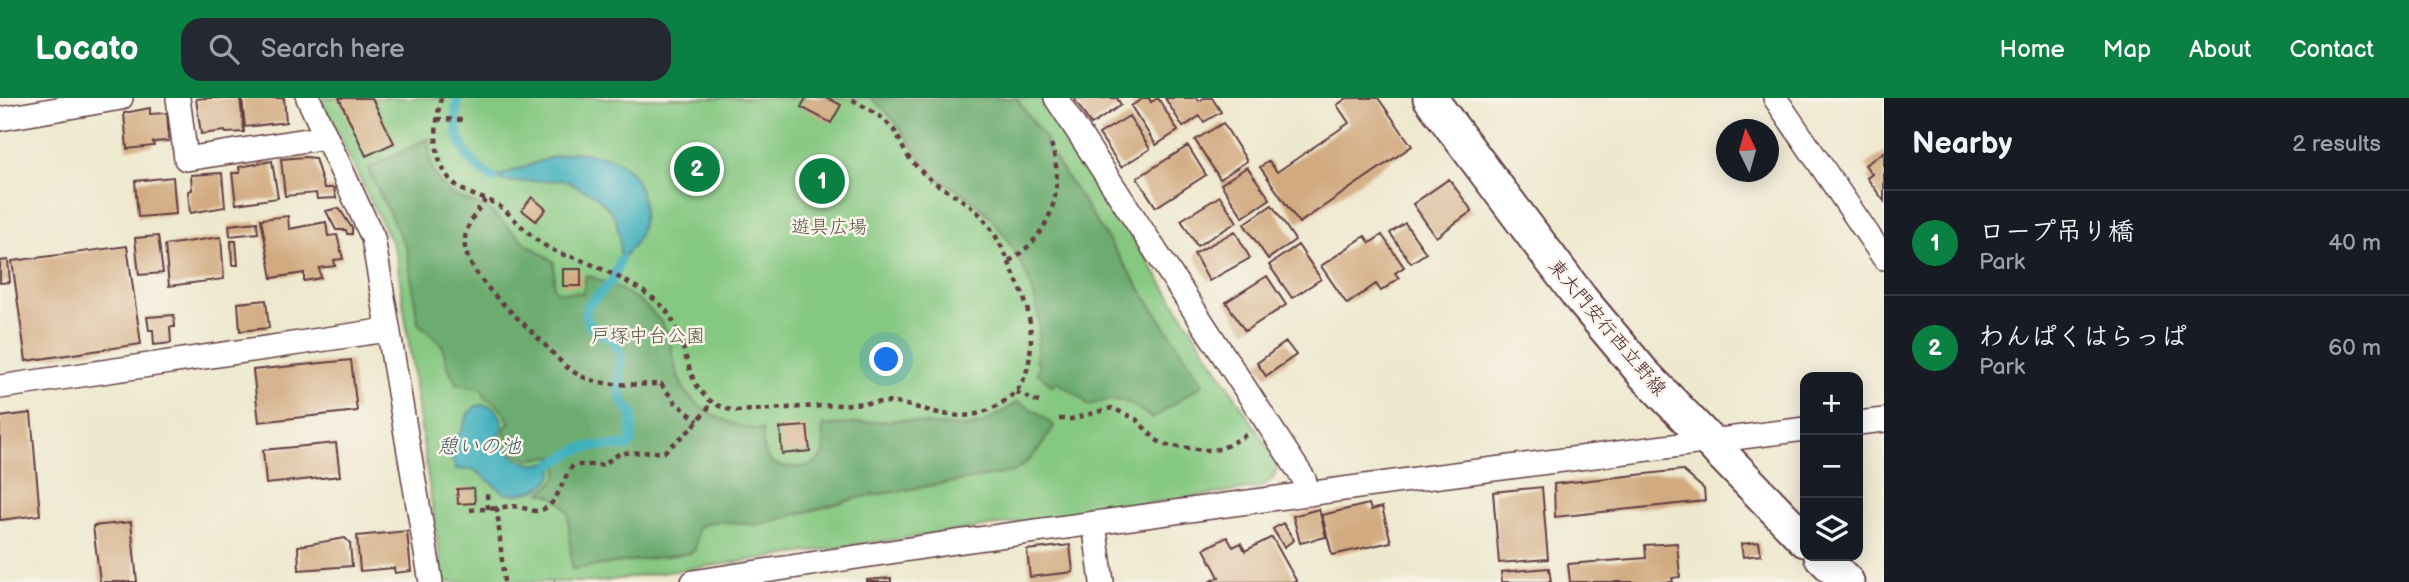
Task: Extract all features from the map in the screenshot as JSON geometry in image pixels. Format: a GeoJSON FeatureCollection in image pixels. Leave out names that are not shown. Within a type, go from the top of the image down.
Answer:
{"type":"FeatureCollection","features":[{"type":"Feature","properties":{"kind":"main road","name":"東大門安行西立野線"},"geometry":{"type":"LineString","coordinates":[[1430,98],[1581,299],[1643,373],[1800,535]]}},
{"type":"Feature","properties":{"kind":"main road"},"geometry":{"type":"LineString","coordinates":[[1826,561],[1847,582]]}},
{"type":"Feature","properties":{"kind":"street"},"geometry":{"type":"LineString","coordinates":[[0,119],[121,98]]}},
{"type":"Feature","properties":{"kind":"street"},"geometry":{"type":"LineString","coordinates":[[178,98],[186,159],[326,137]]}},
{"type":"Feature","properties":{"kind":"street"},"geometry":{"type":"LineString","coordinates":[[308,98],[373,238],[431,582]]}},
{"type":"Feature","properties":{"kind":"street"},"geometry":{"type":"LineString","coordinates":[[1056,98],[1304,480],[1309,494]]}},
{"type":"Feature","properties":{"kind":"street"},"geometry":{"type":"LineString","coordinates":[[1775,98],[1884,258]]}},
{"type":"Feature","properties":{"kind":"street"},"geometry":{"type":"LineString","coordinates":[[0,387],[387,330]]}},
{"type":"Feature","properties":{"kind":"street"},"geometry":{"type":"LineString","coordinates":[[1863,422],[1884,420]]}},
{"type":"Feature","properties":{"kind":"street"},"geometry":{"type":"LineString","coordinates":[[693,582],[1094,523],[1800,430]]}},
{"type":"Feature","properties":{"kind":"street"},"geometry":{"type":"LineString","coordinates":[[1094,523],[1102,582]]}},
{"type":"Feature","properties":{"kind":"path"},"geometry":{"type":"LineString","coordinates":[[441,98],[437,119],[437,148],[442,167],[460,188],[501,208],[521,228],[550,249],[609,272],[662,306],[676,324],[696,386],[712,403],[736,411],[903,402],[938,414],[984,412],[1016,392],[1022,384],[1029,360],[1027,304],[1009,261],[982,217],[965,201],[938,187],[905,152],[902,141],[890,125],[850,98]]}},
{"type":"Feature","properties":{"kind":"path"},"geometry":{"type":"LineString","coordinates":[[437,119],[465,120]]}},
{"type":"Feature","properties":{"kind":"path"},"geometry":{"type":"LineString","coordinates":[[1009,261],[1030,245],[1048,220],[1055,201],[1057,162]]}},
{"type":"Feature","properties":{"kind":"path"},"geometry":{"type":"LineString","coordinates":[[486,199],[477,210],[464,243],[475,270],[513,316],[577,374],[608,383],[662,384],[675,402],[698,421]]}},
{"type":"Feature","properties":{"kind":"path"},"geometry":{"type":"LineString","coordinates":[[1016,392],[1043,404]]}},
{"type":"Feature","properties":{"kind":"path"},"geometry":{"type":"LineString","coordinates":[[470,510],[519,507],[535,511],[544,509],[566,482],[569,469],[574,465],[603,465],[620,453],[664,452],[698,421],[712,403]]}},
{"type":"Feature","properties":{"kind":"path"},"geometry":{"type":"LineString","coordinates":[[1059,419],[1071,419],[1112,408],[1136,419],[1156,440],[1165,445],[1204,450],[1221,449],[1239,439]]}},
{"type":"Feature","properties":{"kind":"path"},"geometry":{"type":"LineString","coordinates":[[487,494],[488,509]]}},
{"type":"Feature","properties":{"kind":"path"},"geometry":{"type":"LineString","coordinates":[[497,508],[504,582]]}},
{"type":"Feature","properties":{"kind":"green space","name":"戸塚中台公園"},"geometry":{"type":"Polygon","coordinates":[[[320,98],[1043,98],[1278,463],[1274,477],[1262,487],[598,582],[443,582],[396,252],[320,98]]]}},
{"type":"Feature","properties":{"kind":"green space"},"geometry":{"type":"Polygon","coordinates":[[[870,98],[1016,98],[1203,384],[1152,419],[1122,401],[1088,405],[1081,397],[1056,382],[1053,386],[1037,373],[1040,363],[1036,361],[1039,329],[1037,309],[1027,277],[1010,244],[979,206],[964,193],[935,176],[889,115],[870,98]]]}},
{"type":"Feature","properties":{"kind":"green space"},"geometry":{"type":"Polygon","coordinates":[[[429,138],[431,164],[439,182],[452,195],[488,209],[527,244],[554,262],[554,287],[558,292],[583,293],[586,275],[632,296],[653,313],[667,333],[679,379],[688,395],[717,417],[740,426],[763,430],[765,452],[777,465],[798,467],[817,462],[824,454],[822,426],[901,420],[967,427],[982,424],[1018,402],[1037,412],[1054,426],[1036,452],[1013,472],[862,497],[757,525],[715,521],[698,527],[695,550],[690,553],[572,569],[568,512],[556,499],[541,492],[557,477],[555,456],[533,459],[517,453],[509,444],[505,433],[504,428],[510,423],[503,412],[494,402],[486,399],[482,389],[457,384],[448,367],[442,345],[418,323],[407,250],[368,169],[429,138]]]}},
{"type":"Feature","properties":{"kind":"water"},"geometry":{"type":"Polygon","coordinates":[[[575,152],[613,159],[631,173],[637,183],[643,205],[641,228],[634,245],[620,260],[616,219],[595,195],[564,180],[513,182],[493,178],[552,157],[575,152]]]}},
{"type":"Feature","properties":{"kind":"water","name":"憩いの池"},"geometry":{"type":"Polygon","coordinates":[[[476,406],[494,408],[500,416],[503,423],[501,437],[512,454],[531,464],[553,463],[553,472],[545,484],[531,491],[506,494],[475,470],[456,469],[449,452],[451,445],[462,430],[468,414],[476,406]]]}},
{"type":"Feature","properties":{"kind":"building"},"geometry":{"type":"Polygon","coordinates":[[[240,98],[244,132],[201,134],[196,99],[240,98]]]}},
{"type":"Feature","properties":{"kind":"building"},"geometry":{"type":"Polygon","coordinates":[[[242,98],[284,98],[286,122],[245,127],[242,98]]]}},
{"type":"Feature","properties":{"kind":"building"},"geometry":{"type":"Polygon","coordinates":[[[339,98],[372,98],[394,143],[366,156],[339,98]]]}},
{"type":"Feature","properties":{"kind":"building"},"geometry":{"type":"Polygon","coordinates":[[[806,98],[828,98],[841,105],[831,123],[801,107],[806,98]]]}},
{"type":"Feature","properties":{"kind":"building"},"geometry":{"type":"Polygon","coordinates":[[[1074,98],[1117,98],[1121,105],[1091,125],[1074,98]]]}},
{"type":"Feature","properties":{"kind":"building"},"geometry":{"type":"Polygon","coordinates":[[[1149,98],[1151,102],[1158,98],[1178,131],[1156,145],[1131,106],[1149,98]]]}},
{"type":"Feature","properties":{"kind":"building"},"geometry":{"type":"Polygon","coordinates":[[[1165,98],[1197,98],[1199,101],[1212,98],[1221,112],[1204,122],[1200,116],[1183,127],[1165,98]]]}},
{"type":"Feature","properties":{"kind":"building"},"geometry":{"type":"Polygon","coordinates":[[[1347,98],[1378,98],[1412,146],[1299,223],[1260,167],[1269,161],[1277,172],[1349,123],[1337,105],[1347,98]]]}},
{"type":"Feature","properties":{"kind":"building"},"geometry":{"type":"Polygon","coordinates":[[[150,108],[150,114],[167,113],[169,141],[153,142],[154,146],[127,149],[124,113],[150,108]]]}},
{"type":"Feature","properties":{"kind":"building"},"geometry":{"type":"Polygon","coordinates":[[[1129,116],[1150,149],[1121,167],[1099,134],[1129,116]]]}},
{"type":"Feature","properties":{"kind":"building"},"geometry":{"type":"Polygon","coordinates":[[[1223,123],[1247,161],[1220,179],[1195,140],[1223,123]]]}},
{"type":"Feature","properties":{"kind":"building"},"geometry":{"type":"Polygon","coordinates":[[[1188,146],[1206,175],[1156,207],[1137,178],[1188,146]]]}},
{"type":"Feature","properties":{"kind":"building"},"geometry":{"type":"Polygon","coordinates":[[[1884,152],[1884,201],[1867,178],[1872,174],[1865,165],[1884,152]]]}},
{"type":"Feature","properties":{"kind":"building"},"geometry":{"type":"Polygon","coordinates":[[[315,158],[324,188],[334,188],[336,198],[317,199],[316,193],[285,196],[281,159],[315,158]]]}},
{"type":"Feature","properties":{"kind":"building"},"geometry":{"type":"Polygon","coordinates":[[[272,161],[278,198],[236,204],[232,173],[240,173],[239,167],[272,161]]]}},
{"type":"Feature","properties":{"kind":"building"},"geometry":{"type":"Polygon","coordinates":[[[1247,167],[1270,199],[1243,217],[1221,184],[1247,167]]]}},
{"type":"Feature","properties":{"kind":"building"},"geometry":{"type":"Polygon","coordinates":[[[222,173],[225,207],[190,213],[188,191],[192,190],[191,175],[222,173]]]}},
{"type":"Feature","properties":{"kind":"building"},"geometry":{"type":"Polygon","coordinates":[[[173,177],[176,214],[138,217],[135,181],[173,177]]]}},
{"type":"Feature","properties":{"kind":"building"},"geometry":{"type":"Polygon","coordinates":[[[1449,179],[1472,211],[1436,237],[1413,204],[1449,179]]]}},
{"type":"Feature","properties":{"kind":"building"},"geometry":{"type":"Polygon","coordinates":[[[1220,196],[1237,222],[1197,246],[1181,220],[1220,196]]]}},
{"type":"Feature","properties":{"kind":"building"},"geometry":{"type":"Polygon","coordinates":[[[532,197],[546,209],[536,221],[522,210],[532,197]]]}},
{"type":"Feature","properties":{"kind":"building"},"geometry":{"type":"Polygon","coordinates":[[[1272,205],[1295,240],[1268,259],[1244,224],[1272,205]]]}},
{"type":"Feature","properties":{"kind":"building"},"geometry":{"type":"Polygon","coordinates":[[[339,208],[352,228],[352,234],[347,234],[346,230],[336,230],[326,211],[339,208]]]}},
{"type":"Feature","properties":{"kind":"building"},"geometry":{"type":"Polygon","coordinates":[[[288,216],[289,229],[326,222],[328,236],[337,235],[343,259],[334,260],[335,266],[319,268],[321,278],[304,281],[304,273],[272,278],[261,219],[288,216]]]}},
{"type":"Feature","properties":{"kind":"building"},"geometry":{"type":"Polygon","coordinates":[[[257,222],[258,233],[230,236],[229,225],[257,222]]]}},
{"type":"Feature","properties":{"kind":"building"},"geometry":{"type":"Polygon","coordinates":[[[1405,223],[1426,253],[1411,263],[1390,233],[1405,223]]]}},
{"type":"Feature","properties":{"kind":"building"},"geometry":{"type":"Polygon","coordinates":[[[1235,231],[1250,258],[1209,281],[1194,254],[1235,231]]]}},
{"type":"Feature","properties":{"kind":"building"},"geometry":{"type":"Polygon","coordinates":[[[1382,235],[1404,267],[1395,273],[1399,278],[1381,291],[1376,284],[1347,304],[1321,266],[1365,236],[1370,243],[1382,235]]]}},
{"type":"Feature","properties":{"kind":"building"},"geometry":{"type":"Polygon","coordinates":[[[158,236],[163,273],[139,275],[135,238],[158,236]]]}},
{"type":"Feature","properties":{"kind":"building"},"geometry":{"type":"Polygon","coordinates":[[[221,237],[224,279],[169,286],[165,245],[221,237]]]}},
{"type":"Feature","properties":{"kind":"building"},"geometry":{"type":"Polygon","coordinates":[[[231,241],[236,241],[238,265],[232,265],[231,241]]]}},
{"type":"Feature","properties":{"kind":"building"},"geometry":{"type":"Polygon","coordinates":[[[1298,245],[1321,279],[1292,298],[1269,265],[1298,245]]]}},
{"type":"Feature","properties":{"kind":"building"},"geometry":{"type":"Polygon","coordinates":[[[127,246],[141,344],[26,361],[12,261],[127,246]]]}},
{"type":"Feature","properties":{"kind":"building"},"geometry":{"type":"Polygon","coordinates":[[[8,260],[10,282],[0,283],[0,261],[8,260]]]}},
{"type":"Feature","properties":{"kind":"building"},"geometry":{"type":"Polygon","coordinates":[[[563,269],[581,269],[581,286],[563,286],[563,269]]]}},
{"type":"Feature","properties":{"kind":"building"},"geometry":{"type":"Polygon","coordinates":[[[1267,276],[1286,305],[1245,331],[1226,302],[1267,276]]]}},
{"type":"Feature","properties":{"kind":"building"},"geometry":{"type":"Polygon","coordinates":[[[266,300],[269,328],[240,331],[238,303],[266,300]]]}},
{"type":"Feature","properties":{"kind":"building"},"geometry":{"type":"Polygon","coordinates":[[[174,315],[175,327],[170,327],[171,343],[154,345],[153,330],[149,330],[147,317],[174,315]]]}},
{"type":"Feature","properties":{"kind":"building"},"geometry":{"type":"Polygon","coordinates":[[[1286,342],[1296,355],[1266,376],[1257,363],[1286,342]]]}},
{"type":"Feature","properties":{"kind":"building"},"geometry":{"type":"Polygon","coordinates":[[[351,360],[357,411],[259,422],[253,370],[351,360]]]}},
{"type":"Feature","properties":{"kind":"building"},"geometry":{"type":"Polygon","coordinates":[[[31,413],[40,515],[0,520],[0,417],[31,413]]]}},
{"type":"Feature","properties":{"kind":"building"},"geometry":{"type":"Polygon","coordinates":[[[807,426],[810,451],[782,454],[780,428],[807,426]]]}},
{"type":"Feature","properties":{"kind":"building"},"geometry":{"type":"Polygon","coordinates":[[[336,443],[340,476],[266,484],[263,450],[336,443]]]}},
{"type":"Feature","properties":{"kind":"building"},"geometry":{"type":"Polygon","coordinates":[[[1682,470],[1704,489],[1705,501],[1555,517],[1554,484],[1682,470]]]}},
{"type":"Feature","properties":{"kind":"building"},"geometry":{"type":"Polygon","coordinates":[[[1542,487],[1548,559],[1499,563],[1493,492],[1542,487]]]}},
{"type":"Feature","properties":{"kind":"building"},"geometry":{"type":"Polygon","coordinates":[[[474,488],[475,503],[458,504],[457,489],[474,488]]]}},
{"type":"Feature","properties":{"kind":"building"},"geometry":{"type":"Polygon","coordinates":[[[1369,504],[1371,510],[1382,507],[1391,542],[1332,555],[1322,515],[1369,504]]]}},
{"type":"Feature","properties":{"kind":"building"},"geometry":{"type":"Polygon","coordinates":[[[1319,509],[1326,537],[1300,543],[1293,516],[1319,509]]]}},
{"type":"Feature","properties":{"kind":"building"},"geometry":{"type":"Polygon","coordinates":[[[131,522],[137,582],[100,582],[93,526],[131,522]]]}},
{"type":"Feature","properties":{"kind":"building"},"geometry":{"type":"Polygon","coordinates":[[[1283,523],[1294,540],[1284,547],[1273,529],[1283,523]]]}},
{"type":"Feature","properties":{"kind":"building"},"geometry":{"type":"Polygon","coordinates":[[[407,531],[411,571],[395,573],[394,568],[360,571],[357,536],[407,531]]]}},
{"type":"Feature","properties":{"kind":"building"},"geometry":{"type":"Polygon","coordinates":[[[1227,537],[1233,547],[1241,543],[1245,551],[1272,537],[1297,582],[1209,582],[1219,577],[1204,549],[1227,537]]]}},
{"type":"Feature","properties":{"kind":"building"},"geometry":{"type":"Polygon","coordinates":[[[345,538],[350,543],[352,566],[299,570],[298,546],[345,538]]]}},
{"type":"Feature","properties":{"kind":"building"},"geometry":{"type":"Polygon","coordinates":[[[1759,542],[1761,555],[1743,557],[1741,544],[1759,542]]]}},
{"type":"Feature","properties":{"kind":"building"},"geometry":{"type":"Polygon","coordinates":[[[1677,543],[1680,577],[1672,578],[1673,582],[1570,582],[1568,564],[1646,558],[1645,545],[1677,543]]]}},
{"type":"Feature","properties":{"kind":"building"},"geometry":{"type":"Polygon","coordinates":[[[1070,545],[1073,572],[1030,577],[1027,550],[1070,545]]]}},
{"type":"Feature","properties":{"kind":"building"},"geometry":{"type":"Polygon","coordinates":[[[1549,568],[1551,582],[1502,582],[1501,572],[1549,568]]]}},
{"type":"Feature","properties":{"kind":"building"},"geometry":{"type":"Polygon","coordinates":[[[891,578],[891,582],[867,582],[867,580],[891,578]]]}},
{"type":"Feature","properties":{"kind":"waterway"},"geometry":{"type":"LineString","coordinates":[[458,98],[456,122],[462,144],[474,163],[493,178]]}},
{"type":"Feature","properties":{"kind":"waterway"},"geometry":{"type":"LineString","coordinates":[[553,463],[579,449],[628,446],[632,441],[632,413],[623,402],[619,389],[620,353],[614,341],[590,326],[586,318],[587,306],[612,281],[620,260]]}},
{"type":"Feature","properties":{"kind":"place","name":"わんぱくはらっぱ"},"geometry":{"type":"Point","coordinates":[697,169]}},
{"type":"Feature","properties":{"kind":"place","name":"ロープ吊り橋"},"geometry":{"type":"Point","coordinates":[822,181]}},
{"type":"Feature","properties":{"kind":"park label","name":"遊具広場"},"geometry":{"type":"Point","coordinates":[829,226]}}]}
